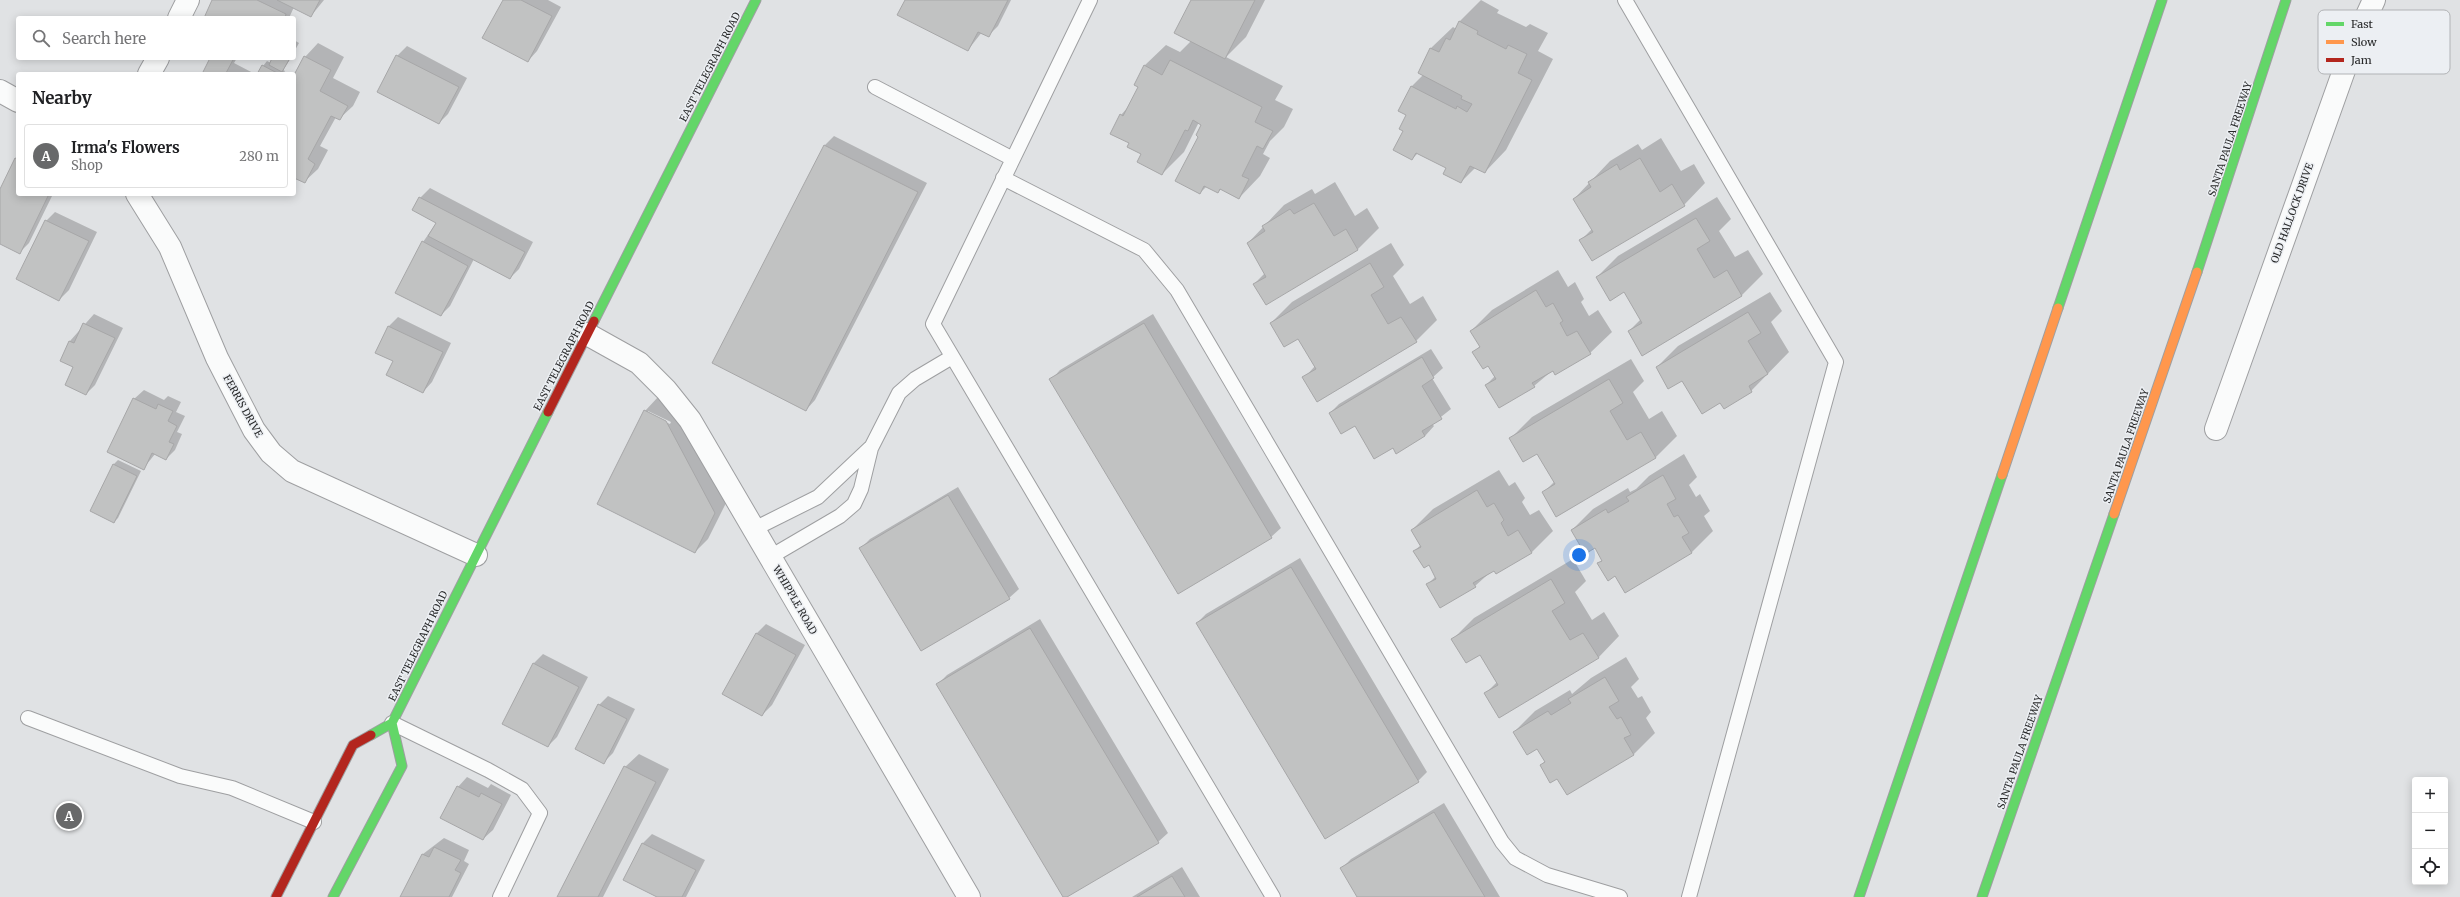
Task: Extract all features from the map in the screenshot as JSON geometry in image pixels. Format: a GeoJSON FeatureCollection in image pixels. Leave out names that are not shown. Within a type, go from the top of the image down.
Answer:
{"type":"FeatureCollection","features":[{"type":"Feature","properties":{"kind":"main road","name":"EAST TELEGRAPH ROAD"},"geometry":{"type":"LineString","coordinates":[[392,723],[756,0]]}},
{"type":"Feature","properties":{"kind":"main road"},"geometry":{"type":"LineString","coordinates":[[1859,897],[2162,0]]}},
{"type":"Feature","properties":{"kind":"main road","name":"SANTA PAULA FREEWAY"},"geometry":{"type":"LineString","coordinates":[[1982,897],[2227,186],[2286,0]]}},
{"type":"Feature","properties":{"kind":"main road"},"geometry":{"type":"LineString","coordinates":[[276,897],[353,745],[392,723],[402,766],[333,897]]}},
{"type":"Feature","properties":{"kind":"street"},"geometry":{"type":"LineString","coordinates":[[180,16],[188,0]]}},
{"type":"Feature","properties":{"kind":"street","name":"OLD HALLOCK DRIVE"},"geometry":{"type":"LineString","coordinates":[[2369,10],[2374,0]]}},
{"type":"Feature","properties":{"kind":"street"},"geometry":{"type":"LineString","coordinates":[[150,72],[157,60]]}},
{"type":"Feature","properties":{"kind":"street","name":"OLD HALLOCK DRIVE"},"geometry":{"type":"LineString","coordinates":[[2216,429],[2343,74]]}},
{"type":"Feature","properties":{"kind":"street"},"geometry":{"type":"LineString","coordinates":[[0,91],[16,100]]}},
{"type":"Feature","properties":{"kind":"street","name":"FERRIS DRIVE"},"geometry":{"type":"LineString","coordinates":[[138,196],[170,247],[217,358],[254,430],[271,453],[292,471],[476,555]]}},
{"type":"Feature","properties":{"kind":"street","name":"WHIPPLE ROAD"},"geometry":{"type":"LineString","coordinates":[[587,334],[639,363],[666,390],[690,420],[969,897]]}},
{"type":"Feature","properties":{"kind":"lane"},"geometry":{"type":"LineString","coordinates":[[1090,0],[933,324],[1273,897]]}},
{"type":"Feature","properties":{"kind":"lane"},"geometry":{"type":"LineString","coordinates":[[1625,0],[1836,362],[1689,897]]}},
{"type":"Feature","properties":{"kind":"lane"},"geometry":{"type":"LineString","coordinates":[[875,87],[1013,159]]}},
{"type":"Feature","properties":{"kind":"lane"},"geometry":{"type":"LineString","coordinates":[[1003,178],[1144,250],[1177,290],[1502,842],[1515,858],[1547,875],[1620,897]]}},
{"type":"Feature","properties":{"kind":"lane"},"geometry":{"type":"LineString","coordinates":[[770,556],[840,516],[854,504],[861,489],[871,448],[899,393],[915,379],[952,357]]}},
{"type":"Feature","properties":{"kind":"lane"},"geometry":{"type":"LineString","coordinates":[[754,529],[818,497],[871,448]]}},
{"type":"Feature","properties":{"kind":"lane"},"geometry":{"type":"LineString","coordinates":[[28,718],[180,776],[232,788],[314,822]]}},
{"type":"Feature","properties":{"kind":"lane"},"geometry":{"type":"LineString","coordinates":[[392,723],[488,770],[522,789],[534,804],[540,814],[500,897]]}},
{"type":"Feature","properties":{"kind":"building"},"geometry":{"type":"Polygon","coordinates":[[[212,0],[257,0],[286,14],[286,16],[205,16],[212,0]]]}},
{"type":"Feature","properties":{"kind":"building"},"geometry":{"type":"Polygon","coordinates":[[[277,0],[320,0],[311,17],[277,0]]]}},
{"type":"Feature","properties":{"kind":"building"},"geometry":{"type":"Polygon","coordinates":[[[503,0],[521,0],[552,16],[528,62],[482,38],[503,0]]]}},
{"type":"Feature","properties":{"kind":"building"},"geometry":{"type":"Polygon","coordinates":[[[905,0],[1008,0],[989,37],[978,32],[968,51],[897,15],[905,0]]]}},
{"type":"Feature","properties":{"kind":"building"},"geometry":{"type":"Polygon","coordinates":[[[1191,0],[1255,0],[1225,59],[1174,33],[1191,0]]]}},
{"type":"Feature","properties":{"kind":"building"},"geometry":{"type":"Polygon","coordinates":[[[1459,21],[1478,31],[1477,34],[1506,49],[1508,45],[1527,54],[1518,73],[1532,80],[1485,173],[1470,166],[1461,183],[1443,174],[1446,168],[1416,153],[1412,160],[1393,150],[1403,131],[1399,129],[1406,115],[1398,111],[1411,86],[1456,109],[1457,106],[1467,112],[1472,104],[1461,99],[1462,96],[1418,73],[1430,48],[1439,52],[1446,38],[1450,40],[1459,21]]]}},
{"type":"Feature","properties":{"kind":"building"},"geometry":{"type":"Polygon","coordinates":[[[396,55],[459,87],[439,124],[377,92],[396,55]]]}},
{"type":"Feature","properties":{"kind":"building"},"geometry":{"type":"Polygon","coordinates":[[[304,56],[331,70],[320,91],[348,106],[340,120],[331,116],[308,159],[315,164],[305,183],[296,179],[296,72],[304,56]]]}},
{"type":"Feature","properties":{"kind":"building"},"geometry":{"type":"Polygon","coordinates":[[[209,60],[233,60],[227,72],[203,72],[209,60]]]}},
{"type":"Feature","properties":{"kind":"building"},"geometry":{"type":"Polygon","coordinates":[[[271,60],[289,60],[282,72],[269,65],[271,60]]]}},
{"type":"Feature","properties":{"kind":"building"},"geometry":{"type":"Polygon","coordinates":[[[1170,60],[1262,107],[1255,122],[1273,131],[1263,149],[1257,146],[1242,176],[1249,179],[1239,199],[1220,189],[1218,193],[1204,186],[1200,194],[1175,181],[1198,137],[1196,135],[1201,125],[1193,120],[1188,131],[1185,130],[1162,175],[1137,162],[1141,154],[1127,147],[1129,143],[1110,134],[1120,114],[1123,116],[1138,87],[1134,85],[1144,65],[1162,75],[1170,60]]]}},
{"type":"Feature","properties":{"kind":"building"},"geometry":{"type":"Polygon","coordinates":[[[262,65],[275,72],[258,72],[262,65]]]}},
{"type":"Feature","properties":{"kind":"building"},"geometry":{"type":"Polygon","coordinates":[[[824,145],[918,192],[806,411],[712,363],[824,145]]]}},
{"type":"Feature","properties":{"kind":"building"},"geometry":{"type":"Polygon","coordinates":[[[15,158],[16,196],[48,196],[20,254],[0,244],[0,189],[15,158]]]}},
{"type":"Feature","properties":{"kind":"building"},"geometry":{"type":"Polygon","coordinates":[[[1640,158],[1660,192],[1672,184],[1685,206],[1592,261],[1579,240],[1593,232],[1573,199],[1591,187],[1588,182],[1617,164],[1620,170],[1640,158]]]}},
{"type":"Feature","properties":{"kind":"building"},"geometry":{"type":"Polygon","coordinates":[[[419,197],[525,252],[510,279],[428,236],[436,223],[412,210],[419,197]]]}},
{"type":"Feature","properties":{"kind":"building"},"geometry":{"type":"Polygon","coordinates":[[[1314,203],[1334,236],[1346,229],[1358,250],[1266,305],[1253,284],[1266,277],[1247,243],[1265,231],[1262,226],[1290,209],[1294,214],[1314,203]]]}},
{"type":"Feature","properties":{"kind":"building"},"geometry":{"type":"Polygon","coordinates":[[[1696,218],[1710,241],[1697,249],[1714,278],[1727,270],[1742,296],[1642,356],[1628,331],[1642,323],[1624,292],[1610,301],[1596,277],[1696,218]]]}},
{"type":"Feature","properties":{"kind":"building"},"geometry":{"type":"Polygon","coordinates":[[[45,220],[89,241],[59,301],[16,279],[45,220]]]}},
{"type":"Feature","properties":{"kind":"building"},"geometry":{"type":"Polygon","coordinates":[[[422,241],[468,266],[441,316],[395,293],[422,241]]]}},
{"type":"Feature","properties":{"kind":"building"},"geometry":{"type":"Polygon","coordinates":[[[1370,263],[1384,287],[1371,295],[1388,324],[1401,317],[1417,342],[1317,402],[1302,377],[1316,369],[1298,339],[1284,347],[1270,323],[1370,263]]]}},
{"type":"Feature","properties":{"kind":"building"},"geometry":{"type":"Polygon","coordinates":[[[1536,290],[1546,307],[1553,303],[1563,321],[1560,323],[1567,336],[1577,331],[1591,354],[1555,375],[1553,371],[1532,383],[1535,387],[1499,408],[1485,385],[1496,379],[1488,366],[1483,369],[1472,352],[1480,347],[1470,331],[1536,290]]]}},
{"type":"Feature","properties":{"kind":"building"},"geometry":{"type":"Polygon","coordinates":[[[1748,312],[1761,333],[1748,341],[1768,374],[1749,386],[1752,392],[1724,409],[1720,403],[1702,414],[1682,381],[1668,389],[1656,367],[1748,312]]]}},
{"type":"Feature","properties":{"kind":"building"},"geometry":{"type":"Polygon","coordinates":[[[83,323],[115,338],[86,395],[65,385],[73,367],[60,361],[69,341],[74,343],[83,323]]]}},
{"type":"Feature","properties":{"kind":"building"},"geometry":{"type":"Polygon","coordinates":[[[1144,323],[1272,538],[1178,594],[1049,379],[1144,323]]]}},
{"type":"Feature","properties":{"kind":"building"},"geometry":{"type":"Polygon","coordinates":[[[388,326],[443,352],[423,393],[386,375],[393,361],[375,353],[388,326]]]}},
{"type":"Feature","properties":{"kind":"building"},"geometry":{"type":"Polygon","coordinates":[[[1422,357],[1434,378],[1422,386],[1442,419],[1422,431],[1425,436],[1396,454],[1393,448],[1374,459],[1355,426],[1341,434],[1329,413],[1422,357]]]}},
{"type":"Feature","properties":{"kind":"building"},"geometry":{"type":"Polygon","coordinates":[[[1609,379],[1623,403],[1610,411],[1627,440],[1641,432],[1656,458],[1556,517],[1542,492],[1555,484],[1537,454],[1523,462],[1509,438],[1609,379]]]}},
{"type":"Feature","properties":{"kind":"building"},"geometry":{"type":"Polygon","coordinates":[[[133,398],[156,409],[158,404],[173,411],[168,421],[177,426],[169,442],[174,444],[166,460],[152,453],[144,470],[107,452],[133,398]]]}},
{"type":"Feature","properties":{"kind":"building"},"geometry":{"type":"Polygon","coordinates":[[[644,410],[666,421],[715,513],[695,553],[597,504],[644,410]]]}},
{"type":"Feature","properties":{"kind":"building"},"geometry":{"type":"Polygon","coordinates":[[[113,464],[137,476],[114,523],[90,511],[113,464]]]}},
{"type":"Feature","properties":{"kind":"building"},"geometry":{"type":"Polygon","coordinates":[[[1663,475],[1676,499],[1667,504],[1674,517],[1678,515],[1689,533],[1682,537],[1692,553],[1625,593],[1615,576],[1608,581],[1597,563],[1602,561],[1595,548],[1585,554],[1571,530],[1606,509],[1608,513],[1629,501],[1626,497],[1663,475]]]}},
{"type":"Feature","properties":{"kind":"building"},"geometry":{"type":"Polygon","coordinates":[[[1477,490],[1487,507],[1494,503],[1504,520],[1501,523],[1508,536],[1518,530],[1532,553],[1496,574],[1494,571],[1473,583],[1476,587],[1440,608],[1426,584],[1436,579],[1429,565],[1424,568],[1413,551],[1421,547],[1411,530],[1477,490]]]}},
{"type":"Feature","properties":{"kind":"building"},"geometry":{"type":"Polygon","coordinates":[[[948,495],[1010,599],[921,651],[859,548],[948,495]]]}},
{"type":"Feature","properties":{"kind":"building"},"geometry":{"type":"Polygon","coordinates":[[[1291,567],[1419,782],[1325,839],[1196,623],[1291,567]]]}},
{"type":"Feature","properties":{"kind":"building"},"geometry":{"type":"Polygon","coordinates":[[[1551,579],[1565,603],[1552,611],[1570,640],[1583,633],[1599,658],[1499,718],[1484,693],[1498,685],[1480,655],[1466,663],[1451,639],[1551,579]]]}},
{"type":"Feature","properties":{"kind":"building"},"geometry":{"type":"Polygon","coordinates":[[[1030,628],[1159,843],[1067,897],[1063,897],[936,684],[1030,628]]]}},
{"type":"Feature","properties":{"kind":"building"},"geometry":{"type":"Polygon","coordinates":[[[756,633],[796,655],[762,716],[722,694],[756,633]]]}},
{"type":"Feature","properties":{"kind":"building"},"geometry":{"type":"Polygon","coordinates":[[[533,663],[579,687],[548,747],[502,724],[533,663]]]}},
{"type":"Feature","properties":{"kind":"building"},"geometry":{"type":"Polygon","coordinates":[[[1605,677],[1619,701],[1609,707],[1617,719],[1621,717],[1631,735],[1624,738],[1634,755],[1567,795],[1557,779],[1550,783],[1540,765],[1545,762],[1537,749],[1527,755],[1513,732],[1548,711],[1551,715],[1571,703],[1568,699],[1605,677]]]}},
{"type":"Feature","properties":{"kind":"building"},"geometry":{"type":"Polygon","coordinates":[[[598,704],[627,719],[604,764],[575,749],[598,704]]]}},
{"type":"Feature","properties":{"kind":"building"},"geometry":{"type":"Polygon","coordinates":[[[624,766],[656,782],[598,897],[557,897],[624,766]]]}},
{"type":"Feature","properties":{"kind":"building"},"geometry":{"type":"Polygon","coordinates":[[[457,786],[479,797],[481,793],[502,804],[483,840],[440,818],[457,786]]]}},
{"type":"Feature","properties":{"kind":"building"},"geometry":{"type":"Polygon","coordinates":[[[1434,812],[1485,897],[1357,897],[1340,868],[1434,812]]]}},
{"type":"Feature","properties":{"kind":"building"},"geometry":{"type":"Polygon","coordinates":[[[642,843],[696,870],[682,897],[657,897],[623,880],[642,843]]]}},
{"type":"Feature","properties":{"kind":"building"},"geometry":{"type":"Polygon","coordinates":[[[434,847],[461,860],[455,870],[461,873],[449,897],[400,897],[422,854],[429,857],[434,847]]]}},
{"type":"Feature","properties":{"kind":"building"},"geometry":{"type":"Polygon","coordinates":[[[1172,876],[1185,897],[1137,897],[1172,876]]]}},
{"type":"Feature","properties":{"kind":"traffic: fast"},"geometry":{"type":"LineString","coordinates":[[594,321],[756,0]]}},
{"type":"Feature","properties":{"kind":"traffic: fast"},"geometry":{"type":"LineString","coordinates":[[2058,308],[2162,0]]}},
{"type":"Feature","properties":{"kind":"traffic: fast"},"geometry":{"type":"LineString","coordinates":[[2197,272],[2286,0]]}},
{"type":"Feature","properties":{"kind":"traffic: fast"},"geometry":{"type":"LineString","coordinates":[[371,735],[392,723],[548,412]]}},
{"type":"Feature","properties":{"kind":"traffic: fast"},"geometry":{"type":"LineString","coordinates":[[1859,897],[2002,475]]}},
{"type":"Feature","properties":{"kind":"traffic: fast"},"geometry":{"type":"LineString","coordinates":[[1982,897],[2114,514]]}},
{"type":"Feature","properties":{"kind":"traffic: fast"},"geometry":{"type":"LineString","coordinates":[[333,897],[402,766],[392,723]]}},
{"type":"Feature","properties":{"kind":"traffic: slow"},"geometry":{"type":"LineString","coordinates":[[2114,514],[2197,272]]}},
{"type":"Feature","properties":{"kind":"traffic: slow"},"geometry":{"type":"LineString","coordinates":[[2002,475],[2058,308]]}},
{"type":"Feature","properties":{"kind":"traffic: jam"},"geometry":{"type":"LineString","coordinates":[[548,412],[594,321]]}},
{"type":"Feature","properties":{"kind":"traffic: jam"},"geometry":{"type":"LineString","coordinates":[[276,897],[353,745],[371,735]]}},
{"type":"Feature","properties":{"kind":"place","name":"Irma's Flowers"},"geometry":{"type":"Point","coordinates":[69,816]}}]}
